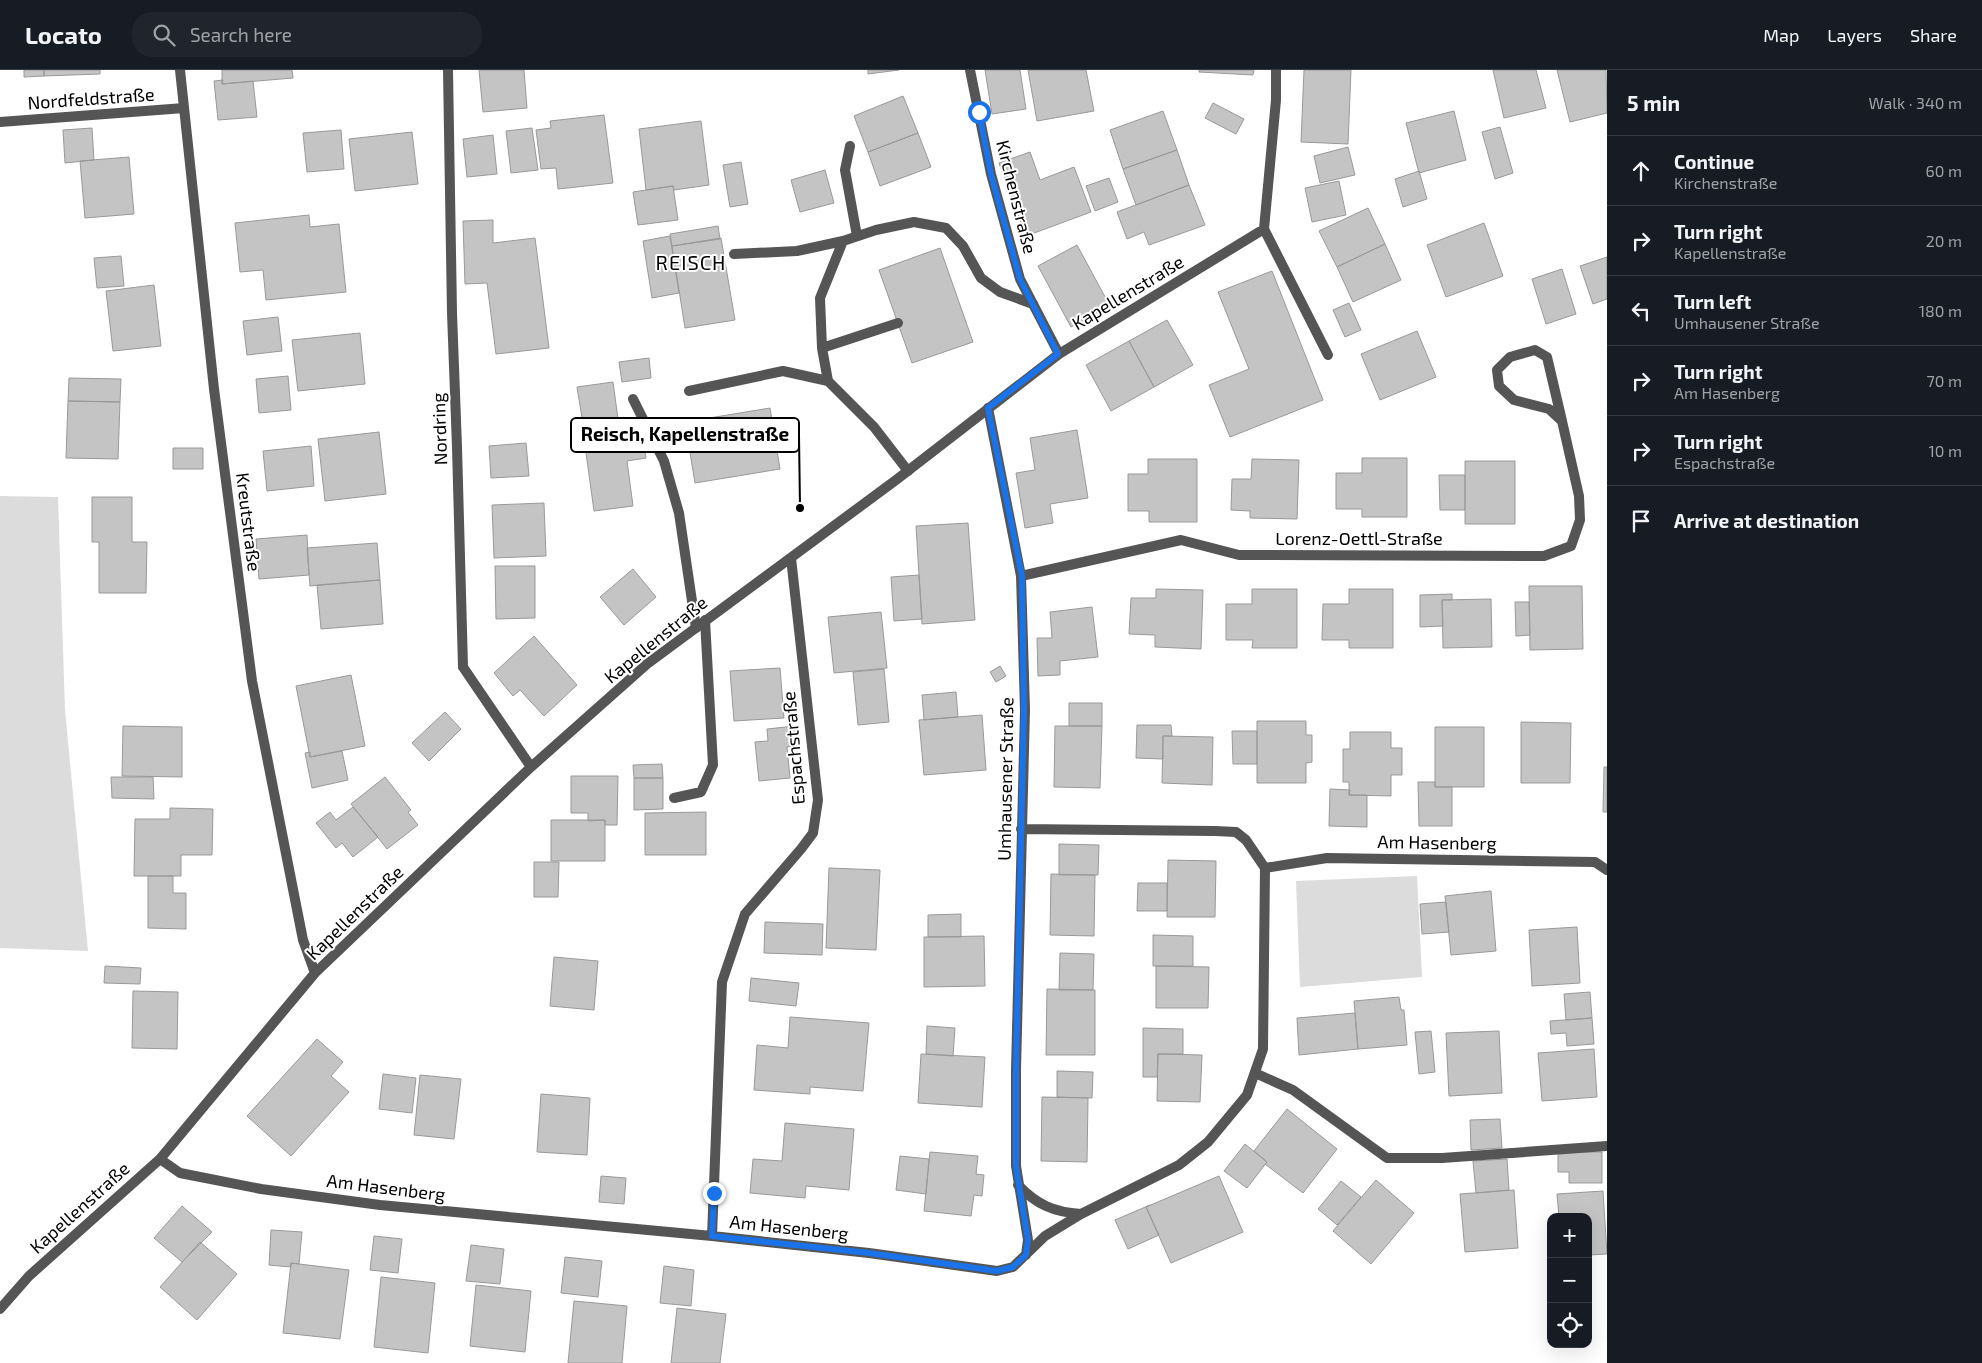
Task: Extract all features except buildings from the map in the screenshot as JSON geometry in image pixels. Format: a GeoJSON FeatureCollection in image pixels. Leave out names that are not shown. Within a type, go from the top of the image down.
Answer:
{"type":"FeatureCollection","features":[{"type":"Feature","properties":{"kind":"street","name":"Kreutstraße"},"geometry":{"type":"LineString","coordinates":[[180,70],[214,389],[252,681],[303,940],[315,973]]}},
{"type":"Feature","properties":{"kind":"street","name":"Nordring"},"geometry":{"type":"LineString","coordinates":[[448,70],[452,313],[458,446],[463,667],[531,767]]}},
{"type":"Feature","properties":{"kind":"street","name":"Kirchenstraße"},"geometry":{"type":"LineString","coordinates":[[970,70],[991,174],[1020,279],[1058,354]]}},
{"type":"Feature","properties":{"kind":"street"},"geometry":{"type":"LineString","coordinates":[[1276,70],[1276,100],[1264,229],[1328,354]]}},
{"type":"Feature","properties":{"kind":"street","name":"Nordfeldstraße"},"geometry":{"type":"LineString","coordinates":[[0,122],[184,108]]}},
{"type":"Feature","properties":{"kind":"street"},"geometry":{"type":"LineString","coordinates":[[850,146],[846,170],[856,236]]}},
{"type":"Feature","properties":{"kind":"street"},"geometry":{"type":"LineString","coordinates":[[734,254],[797,251],[914,222],[946,228],[963,246],[981,278],[1000,292],[1032,304]]}},
{"type":"Feature","properties":{"kind":"street","name":"Kapellenstraße"},"geometry":{"type":"LineString","coordinates":[[0,1309],[29,1276],[160,1159],[315,973],[531,767],[659,654],[908,471],[1058,354],[1264,229]]}},
{"type":"Feature","properties":{"kind":"street"},"geometry":{"type":"LineString","coordinates":[[828,381],[822,348],[820,298],[843,241]]}},
{"type":"Feature","properties":{"kind":"street"},"geometry":{"type":"LineString","coordinates":[[822,348],[898,323]]}},
{"type":"Feature","properties":{"kind":"street","name":"Lorenz-Oettl-Straße"},"geometry":{"type":"LineString","coordinates":[[1022,576],[1181,540],[1239,555],[1544,556],[1571,546],[1580,520],[1579,496],[1562,421],[1547,357],[1535,350],[1510,357],[1498,370],[1499,386],[1514,400],[1549,409],[1562,421]]}},
{"type":"Feature","properties":{"kind":"street"},"geometry":{"type":"LineString","coordinates":[[689,391],[783,371],[828,381],[874,427],[908,471]]}},
{"type":"Feature","properties":{"kind":"street"},"geometry":{"type":"LineString","coordinates":[[633,399],[664,461],[679,513],[696,628]]}},
{"type":"Feature","properties":{"kind":"street","name":"Umhausener Straße"},"geometry":{"type":"LineString","coordinates":[[988,408],[1022,576],[1024,710],[1016,1070],[1018,1184],[1028,1240],[1026,1255]]}},
{"type":"Feature","properties":{"kind":"street","name":"Espachstraße"},"geometry":{"type":"LineString","coordinates":[[712,1236],[722,982],[746,914],[801,849],[812,833],[818,800],[791,558]]}},
{"type":"Feature","properties":{"kind":"street"},"geometry":{"type":"LineString","coordinates":[[674,798],[701,792],[713,765],[705,620]]}},
{"type":"Feature","properties":{"kind":"street"},"geometry":{"type":"LineString","coordinates":[[1021,830],[1236,832],[1246,840],[1265,868]]}},
{"type":"Feature","properties":{"kind":"street","name":"Am Hasenberg"},"geometry":{"type":"LineString","coordinates":[[160,1159],[180,1173],[261,1189],[398,1208],[712,1236],[869,1253],[997,1271],[1013,1267],[1045,1236],[1081,1214],[1179,1165],[1208,1142],[1247,1094],[1263,1049],[1265,868],[1327,858],[1595,862],[1607,870]]}},
{"type":"Feature","properties":{"kind":"street"},"geometry":{"type":"LineString","coordinates":[[1256,1073],[1293,1090],[1387,1158],[1442,1158],[1607,1146]]}},
{"type":"Feature","properties":{"kind":"street"},"geometry":{"type":"LineString","coordinates":[[1018,1184],[1027,1194],[1042,1204],[1059,1212],[1081,1214]]}},
{"type":"Feature","properties":{"kind":"shaded area"},"geometry":{"type":"Polygon","coordinates":[[[0,496],[58,497],[65,710],[88,951],[0,948],[0,496]]]}},
{"type":"Feature","properties":{"kind":"shaded area"},"geometry":{"type":"Polygon","coordinates":[[[1417,876],[1422,977],[1300,987],[1296,881],[1417,876]]]}},
{"type":"Feature","properties":{"kind":"place","name":"Reisch, Kapellenstraße"},"geometry":{"type":"Point","coordinates":[800,508]}},
{"type":"Feature","properties":{"kind":"district","name":"REISCH"},"geometry":{"type":"Point","coordinates":[691,263]}},
{"type":"Feature","properties":{"kind":"route"},"geometry":{"type":"LineString","coordinates":[[714,1193],[712,1236],[869,1253],[997,1271],[1013,1267],[1026,1255],[1028,1240],[1016,1166],[1016,1070],[1024,710],[1022,576],[988,408],[1058,354],[1020,279],[991,174],[979,112]]}}]}
